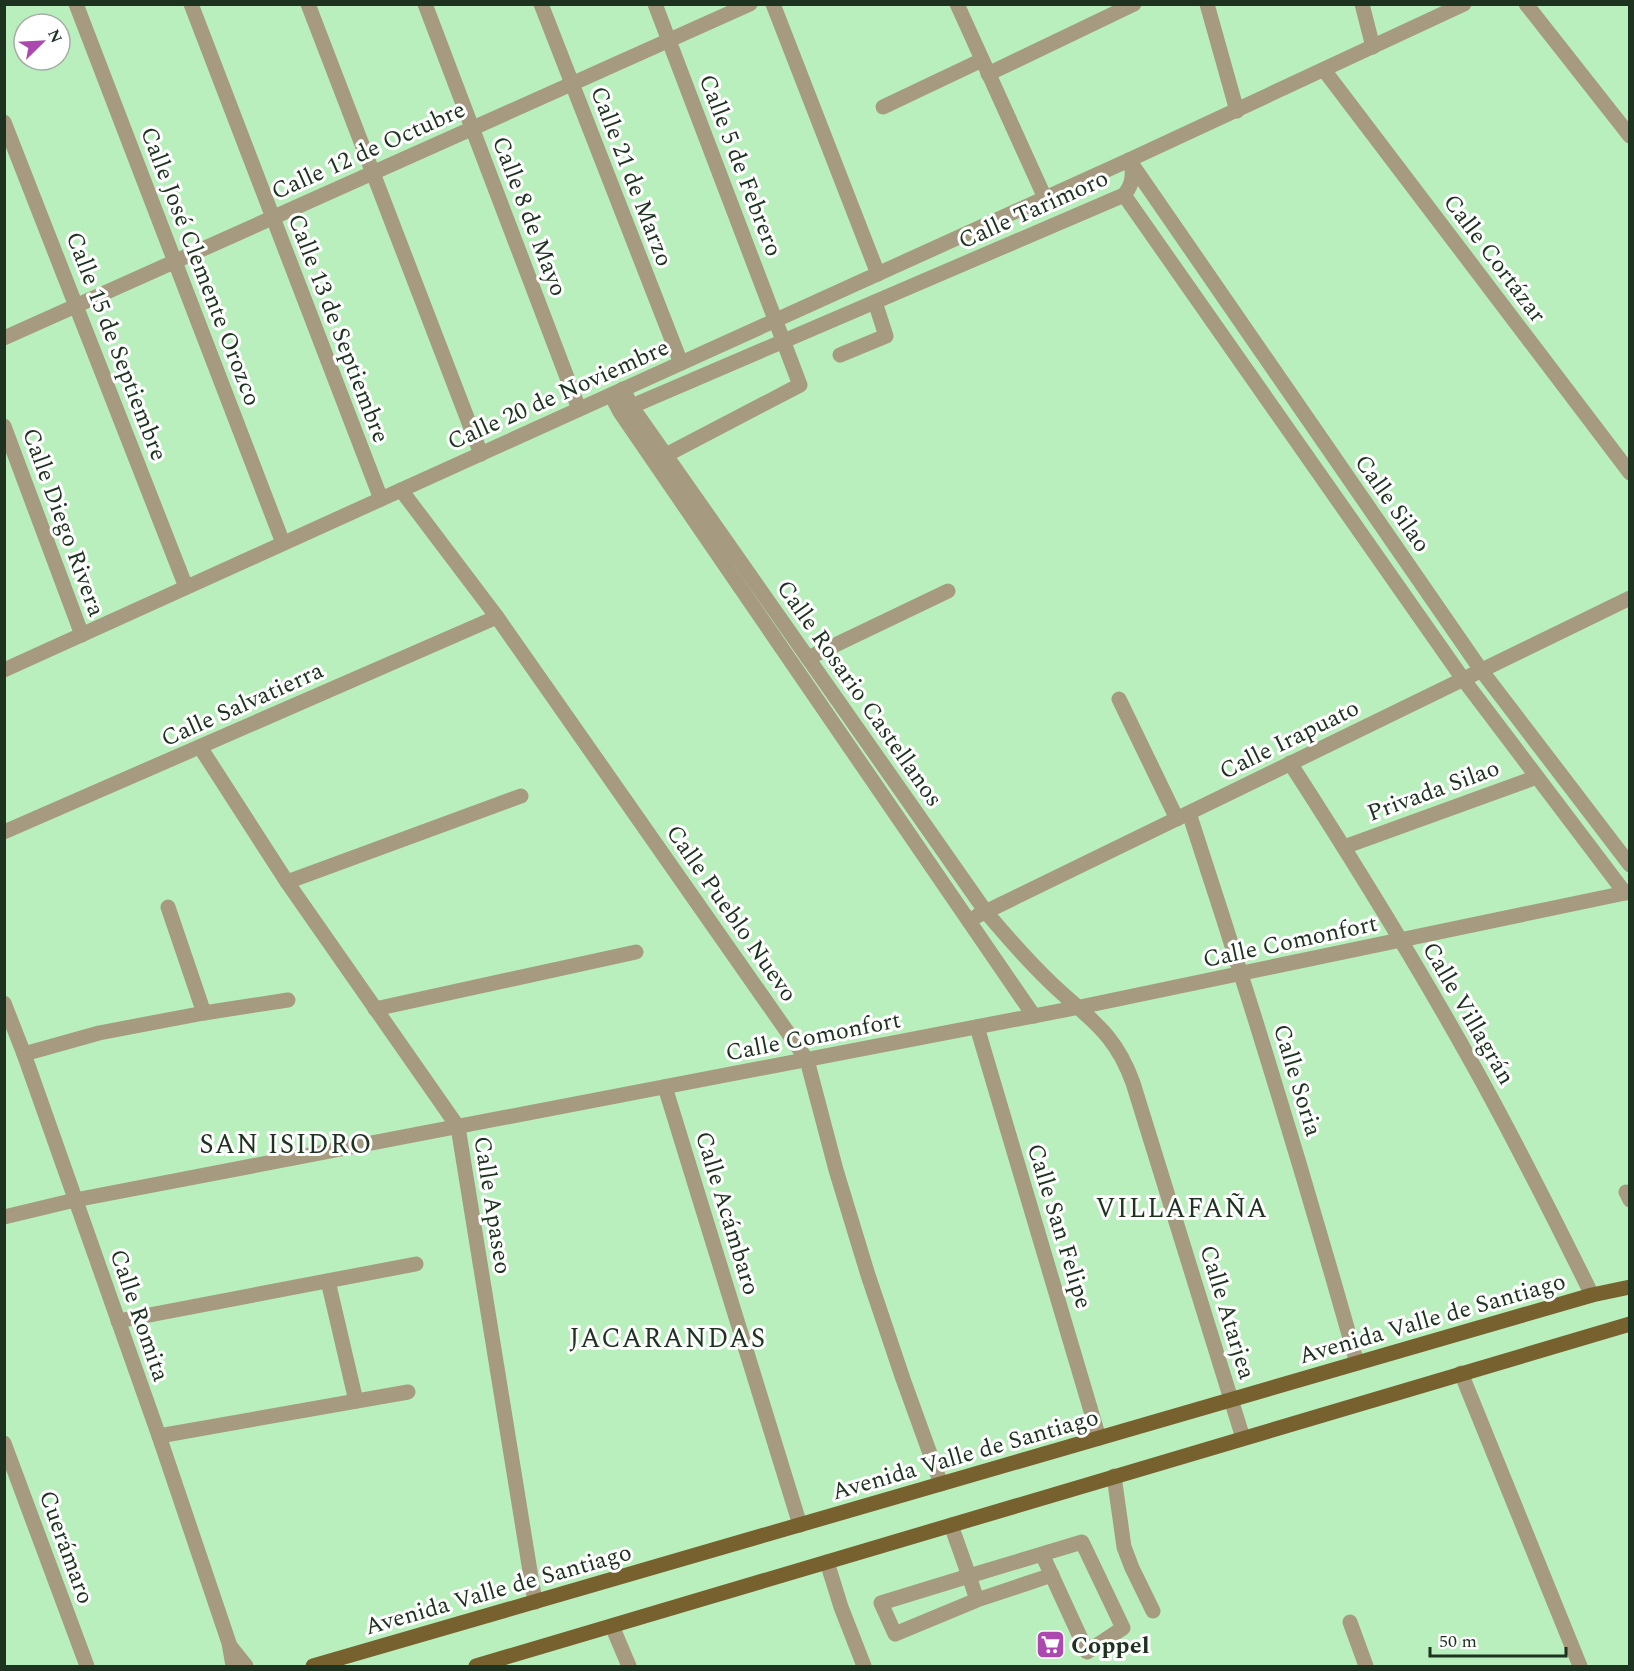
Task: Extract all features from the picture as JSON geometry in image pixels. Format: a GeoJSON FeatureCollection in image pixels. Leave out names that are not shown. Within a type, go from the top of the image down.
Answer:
{"type":"FeatureCollection","features":[{"type":"Feature","properties":{"kind":"main road","name":"Avenida Valle de Santiago"},"geometry":{"type":"LineString","coordinates":[[313,1666],[1592,1295],[1629,1287]]}},
{"type":"Feature","properties":{"kind":"main road"},"geometry":{"type":"LineString","coordinates":[[476,1666],[1629,1324]]}},
{"type":"Feature","properties":{"kind":"street","name":"Calle José Clemente Orozco"},"geometry":{"type":"LineString","coordinates":[[76,4],[283,543]]}},
{"type":"Feature","properties":{"kind":"street","name":"Calle 13 de Septiembre"},"geometry":{"type":"LineString","coordinates":[[190,4],[381,499]]}},
{"type":"Feature","properties":{"kind":"street"},"geometry":{"type":"LineString","coordinates":[[308,4],[481,454]]}},
{"type":"Feature","properties":{"kind":"street","name":"Calle 8 de Mayo"},"geometry":{"type":"LineString","coordinates":[[425,4],[579,409]]}},
{"type":"Feature","properties":{"kind":"street","name":"Calle 21 de Marzo"},"geometry":{"type":"LineString","coordinates":[[541,4],[681,363]]}},
{"type":"Feature","properties":{"kind":"street","name":"Calle 5 de Febrero"},"geometry":{"type":"LineString","coordinates":[[655,4],[800,385],[666,455]]}},
{"type":"Feature","properties":{"kind":"street","name":"Calle 12 de Octubre"},"geometry":{"type":"LineString","coordinates":[[4,339],[750,4]]}},
{"type":"Feature","properties":{"kind":"street"},"geometry":{"type":"LineString","coordinates":[[773,4],[878,274]]}},
{"type":"Feature","properties":{"kind":"street"},"geometry":{"type":"LineString","coordinates":[[957,4],[1045,198]]}},
{"type":"Feature","properties":{"kind":"street"},"geometry":{"type":"LineString","coordinates":[[988,74],[1134,4]]}},
{"type":"Feature","properties":{"kind":"street"},"geometry":{"type":"LineString","coordinates":[[1207,4],[1237,111]]}},
{"type":"Feature","properties":{"kind":"street"},"geometry":{"type":"LineString","coordinates":[[1362,4],[1373,47]]}},
{"type":"Feature","properties":{"kind":"street","name":"Calle Tarimoro"},"geometry":{"type":"LineString","coordinates":[[626,409],[1124,195],[1129,189],[1133,175],[1129,160],[1464,4]]}},
{"type":"Feature","properties":{"kind":"street"},"geometry":{"type":"LineString","coordinates":[[1526,4],[1629,136]]}},
{"type":"Feature","properties":{"kind":"street"},"geometry":{"type":"LineString","coordinates":[[883,106],[982,60]]}},
{"type":"Feature","properties":{"kind":"street","name":"Calle Cortázar"},"geometry":{"type":"LineString","coordinates":[[1324,70],[1629,473]]}},
{"type":"Feature","properties":{"kind":"street","name":"Calle 15 de Septiembre"},"geometry":{"type":"LineString","coordinates":[[4,122],[186,587]]}},
{"type":"Feature","properties":{"kind":"street","name":"Calle 20 de Noviembre"},"geometry":{"type":"LineString","coordinates":[[4,669],[1129,160]]}},
{"type":"Feature","properties":{"kind":"street","name":"Calle Silao"},"geometry":{"type":"LineString","coordinates":[[1129,160],[1481,670],[1629,865]]}},
{"type":"Feature","properties":{"kind":"street","name":"Calle Silao"},"geometry":{"type":"LineString","coordinates":[[1124,195],[1463,679],[1627,892]]}},
{"type":"Feature","properties":{"kind":"street"},"geometry":{"type":"LineString","coordinates":[[840,355],[886,336],[875,302]]}},
{"type":"Feature","properties":{"kind":"street","name":"Calle Rosario Castellanos"},"geometry":{"type":"LineString","coordinates":[[617,392],[626,409],[1034,1016]]}},
{"type":"Feature","properties":{"kind":"street","name":"Calle Rosario Castellanos"},"geometry":{"type":"LineString","coordinates":[[626,409],[666,455],[986,912],[1030,962],[1080,1007]]}},
{"type":"Feature","properties":{"kind":"street","name":"Calle Diego Rivera"},"geometry":{"type":"LineString","coordinates":[[4,426],[82,635]]}},
{"type":"Feature","properties":{"kind":"street","name":"Calle Pueblo Nuevo"},"geometry":{"type":"LineString","coordinates":[[401,490],[497,617],[807,1060],[868,1275],[941,1484]]}},
{"type":"Feature","properties":{"kind":"street"},"geometry":{"type":"LineString","coordinates":[[808,658],[948,591]]}},
{"type":"Feature","properties":{"kind":"street","name":"Calle Irapuato"},"geometry":{"type":"LineString","coordinates":[[969,920],[1481,670],[1628,601]]}},
{"type":"Feature","properties":{"kind":"street","name":"Calle Salvatierra"},"geometry":{"type":"LineString","coordinates":[[4,832],[497,617]]}},
{"type":"Feature","properties":{"kind":"street","name":"Calle Soria"},"geometry":{"type":"LineString","coordinates":[[1119,699],[1183,816],[1242,974],[1302,1167],[1357,1363]]}},
{"type":"Feature","properties":{"kind":"street","name":"Calle Apaseo"},"geometry":{"type":"LineString","coordinates":[[200,747],[287,882],[458,1127],[535,1602]]}},
{"type":"Feature","properties":{"kind":"street","name":"Calle Villagrán"},"geometry":{"type":"LineString","coordinates":[[1290,763],[1402,940],[1532,1174],[1592,1295]]}},
{"type":"Feature","properties":{"kind":"street","name":"Privada Silao"},"geometry":{"type":"LineString","coordinates":[[1344,847],[1537,777]]}},
{"type":"Feature","properties":{"kind":"street"},"geometry":{"type":"LineString","coordinates":[[287,882],[521,796]]}},
{"type":"Feature","properties":{"kind":"street","name":"Calle Comonfort"},"geometry":{"type":"LineString","coordinates":[[4,1217],[75,1200],[1080,1007],[1627,892]]}},
{"type":"Feature","properties":{"kind":"street"},"geometry":{"type":"LineString","coordinates":[[168,907],[204,1012]]}},
{"type":"Feature","properties":{"kind":"street"},"geometry":{"type":"LineString","coordinates":[[375,1009],[636,952]]}},
{"type":"Feature","properties":{"kind":"street"},"geometry":{"type":"LineString","coordinates":[[24,1054],[99,1033],[204,1012],[288,1000]]}},
{"type":"Feature","properties":{"kind":"street","name":"Calle Romita"},"geometry":{"type":"LineString","coordinates":[[4,1003],[159,1436],[229,1644],[233,1666]]}},
{"type":"Feature","properties":{"kind":"street","name":"Calle Atarjea"},"geometry":{"type":"LineString","coordinates":[[1080,1007],[1107,1033],[1127,1065],[1243,1438]]}},
{"type":"Feature","properties":{"kind":"street","name":"Calle San Felipe"},"geometry":{"type":"LineString","coordinates":[[977,1027],[1099,1438]]}},
{"type":"Feature","properties":{"kind":"street","name":"Calle Acámbaro"},"geometry":{"type":"LineString","coordinates":[[665,1087],[800,1525]]}},
{"type":"Feature","properties":{"kind":"street"},"geometry":{"type":"LineString","coordinates":[[118,1321],[416,1264]]}},
{"type":"Feature","properties":{"kind":"street"},"geometry":{"type":"LineString","coordinates":[[328,1281],[356,1401]]}},
{"type":"Feature","properties":{"kind":"street"},"geometry":{"type":"LineString","coordinates":[[1461,1373],[1580,1666]]}},
{"type":"Feature","properties":{"kind":"street"},"geometry":{"type":"LineString","coordinates":[[159,1436],[408,1392]]}},
{"type":"Feature","properties":{"kind":"street","name":"Cuerámaro"},"geometry":{"type":"LineString","coordinates":[[4,1443],[87,1666]]}},
{"type":"Feature","properties":{"kind":"street"},"geometry":{"type":"LineString","coordinates":[[1114,1476],[1124,1547],[1153,1611]]}},
{"type":"Feature","properties":{"kind":"street"},"geometry":{"type":"LineString","coordinates":[[951,1525],[978,1600]]}},
{"type":"Feature","properties":{"kind":"street"},"geometry":{"type":"LineString","coordinates":[[1042,1554],[1052,1575],[1087,1652],[1123,1628],[1082,1542],[969,1575],[881,1603],[895,1634],[978,1600],[1052,1575]]}},
{"type":"Feature","properties":{"kind":"street"},"geometry":{"type":"LineString","coordinates":[[827,1562],[841,1607],[864,1666]]}},
{"type":"Feature","properties":{"kind":"street"},"geometry":{"type":"LineString","coordinates":[[1350,1622],[1366,1666]]}},
{"type":"Feature","properties":{"kind":"street"},"geometry":{"type":"LineString","coordinates":[[612,1626],[629,1666]]}},
{"type":"Feature","properties":{"kind":"street","name":"Calle Romita"},"geometry":{"type":"LineString","coordinates":[[229,1644],[246,1666]]}},
{"type":"Feature","properties":{"kind":"place","name":"Coppel"},"geometry":{"type":"Point","coordinates":[1050,1645]}},
{"type":"Feature","properties":{"kind":"district","name":"SAN ISIDRO"},"geometry":{"type":"Point","coordinates":[286,1144]}},
{"type":"Feature","properties":{"kind":"district","name":"VILLAFAÑA"},"geometry":{"type":"Point","coordinates":[1182,1208]}},
{"type":"Feature","properties":{"kind":"district","name":"JACARANDAS"},"geometry":{"type":"Point","coordinates":[668,1338]}}]}
